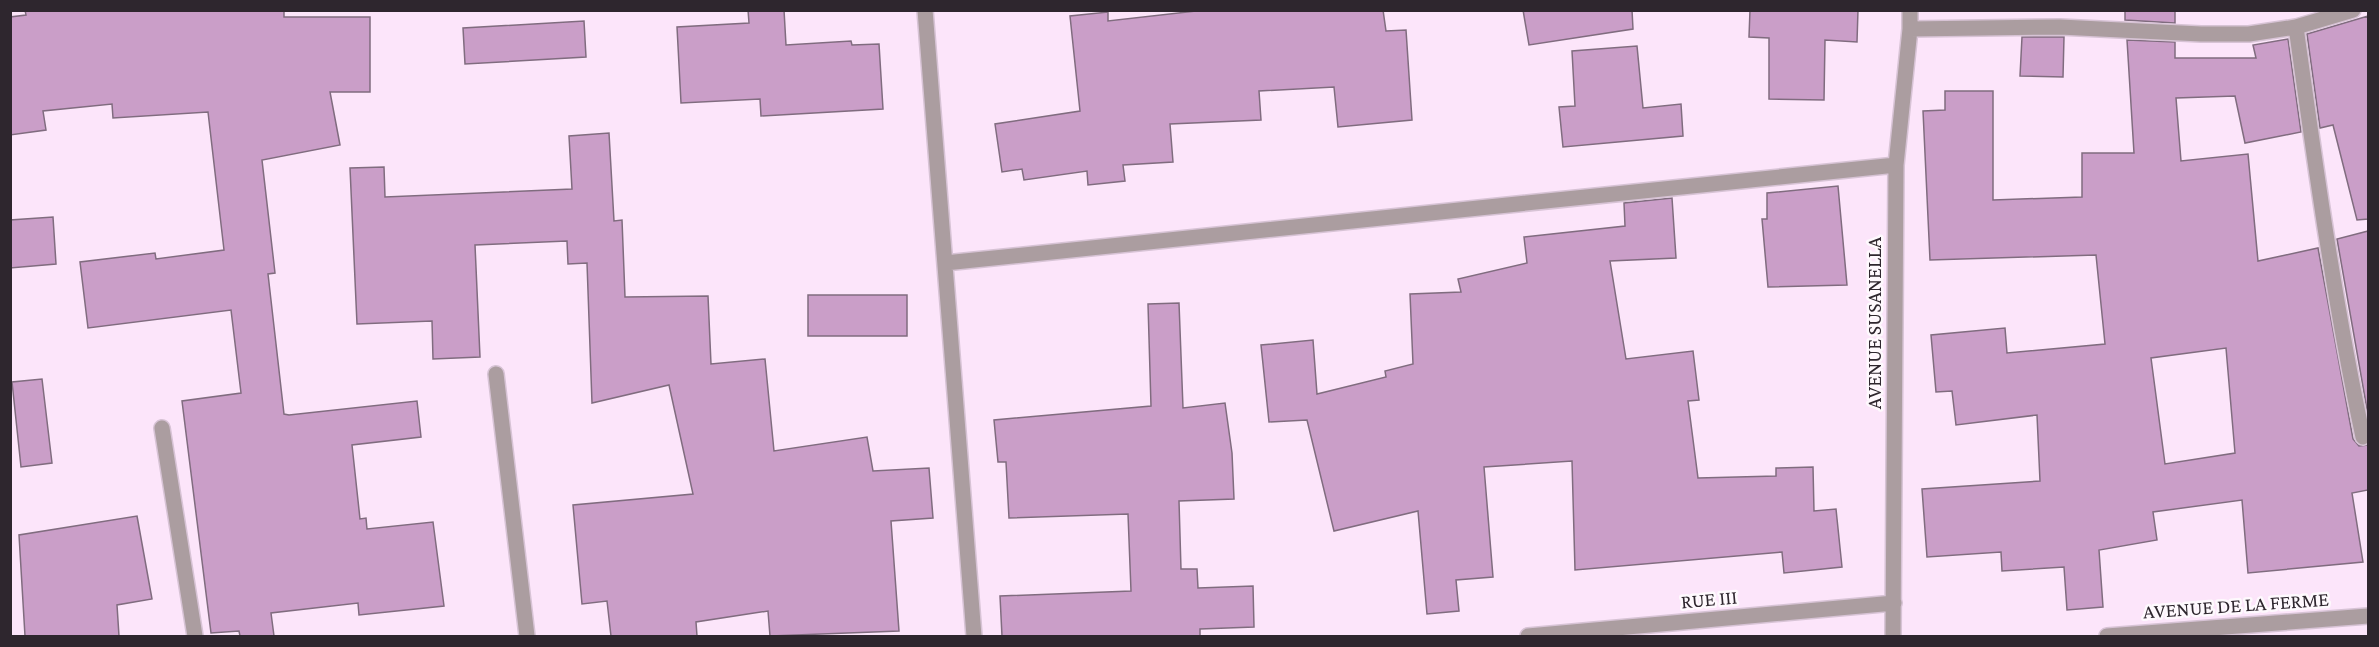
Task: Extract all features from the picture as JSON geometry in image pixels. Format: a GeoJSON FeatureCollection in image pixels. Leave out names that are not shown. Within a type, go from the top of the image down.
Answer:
{"type":"FeatureCollection","features":[{"type":"Feature","properties":{"kind":"street"},"geometry":{"type":"LineString","coordinates":[[925,10],[974,636]]}},
{"type":"Feature","properties":{"kind":"street","name":"AVENUE SUSANELLA"},"geometry":{"type":"LineString","coordinates":[[1893,636],[1896,165],[1910,10]]}},
{"type":"Feature","properties":{"kind":"street"},"geometry":{"type":"LineString","coordinates":[[1910,29],[2060,27],[2166,33],[2249,34],[2296,27],[2353,10]]}},
{"type":"Feature","properties":{"kind":"street"},"geometry":{"type":"LineString","coordinates":[[2296,27],[2324,231],[2342,337],[2363,436]]}},
{"type":"Feature","properties":{"kind":"street"},"geometry":{"type":"LineString","coordinates":[[945,263],[1896,165]]}},
{"type":"Feature","properties":{"kind":"street"},"geometry":{"type":"LineString","coordinates":[[496,374],[527,636]]}},
{"type":"Feature","properties":{"kind":"street"},"geometry":{"type":"LineString","coordinates":[[162,428],[195,636]]}},
{"type":"Feature","properties":{"kind":"street","name":"RUE III"},"geometry":{"type":"LineString","coordinates":[[1528,636],[1894,603]]}},
{"type":"Feature","properties":{"kind":"street","name":"AVENUE DE LA FERME"},"geometry":{"type":"LineString","coordinates":[[2107,636],[2368,616]]}},
{"type":"Feature","properties":{"kind":"building"},"geometry":{"type":"Polygon","coordinates":[[[25,10],[284,10],[284,17],[370,17],[370,92],[330,92],[340,145],[262,160],[275,273],[268,274],[284,414],[417,401],[421,437],[352,445],[360,519],[366,518],[367,529],[433,522],[444,606],[359,615],[358,603],[271,613],[274,636],[240,636],[239,631],[211,633],[182,401],[241,393],[231,310],[88,328],[80,262],[155,253],[156,259],[224,250],[208,112],[113,118],[112,104],[43,111],[46,130],[10,135],[10,17],[26,15],[25,10]]]}},
{"type":"Feature","properties":{"kind":"building"},"geometry":{"type":"Polygon","coordinates":[[[748,10],[784,10],[786,45],[851,41],[852,45],[879,44],[883,109],[761,116],[760,99],[681,103],[677,27],[749,23],[748,10]]]}},
{"type":"Feature","properties":{"kind":"building"},"geometry":{"type":"Polygon","coordinates":[[[1205,10],[1383,10],[1386,31],[1406,30],[1412,120],[1338,127],[1334,87],[1259,91],[1261,120],[1170,124],[1173,162],[1123,165],[1125,181],[1088,185],[1087,171],[1024,180],[1022,169],[1002,172],[995,124],[1080,111],[1070,16],[1108,12],[1108,21],[1205,10]]]}},
{"type":"Feature","properties":{"kind":"building"},"geometry":{"type":"Polygon","coordinates":[[[1523,10],[1632,10],[1633,29],[1529,45],[1523,10]]]}},
{"type":"Feature","properties":{"kind":"building"},"geometry":{"type":"Polygon","coordinates":[[[1750,10],[1858,10],[1857,42],[1825,40],[1824,100],[1769,99],[1769,38],[1749,37],[1750,10]]]}},
{"type":"Feature","properties":{"kind":"building"},"geometry":{"type":"Polygon","coordinates":[[[2125,10],[2175,10],[2175,23],[2125,20],[2125,10]]]}},
{"type":"Feature","properties":{"kind":"building"},"geometry":{"type":"Polygon","coordinates":[[[2368,16],[2368,219],[2357,220],[2333,125],[2320,128],[2307,34],[2368,16]]]}},
{"type":"Feature","properties":{"kind":"building"},"geometry":{"type":"Polygon","coordinates":[[[584,21],[586,57],[465,64],[463,28],[584,21]]]}},
{"type":"Feature","properties":{"kind":"building"},"geometry":{"type":"Polygon","coordinates":[[[2022,37],[2064,37],[2063,77],[2020,76],[2022,37]]]}},
{"type":"Feature","properties":{"kind":"building"},"geometry":{"type":"Polygon","coordinates":[[[2288,39],[2301,132],[2245,143],[2235,96],[2176,98],[2181,161],[2248,154],[2258,261],[2318,248],[2353,439],[2359,446],[2368,445],[2368,490],[2352,493],[2363,562],[2248,573],[2242,500],[2153,512],[2157,540],[2099,550],[2103,607],[2067,610],[2064,567],[2002,571],[2001,552],[1927,557],[1922,489],[2040,481],[2037,415],[1956,425],[1952,391],[1936,392],[1931,335],[2005,328],[2007,353],[2105,344],[2096,255],[1930,260],[1923,111],[1945,110],[1945,91],[1993,91],[1993,200],[2082,197],[2082,153],[2134,153],[2127,40],[2175,42],[2175,58],[2256,58],[2253,45],[2288,39]],[[2226,348],[2151,358],[2165,464],[2235,453],[2226,348]]]}},
{"type":"Feature","properties":{"kind":"building"},"geometry":{"type":"Polygon","coordinates":[[[1637,46],[1643,108],[1681,104],[1683,136],[1563,147],[1559,107],[1575,106],[1572,51],[1637,46]]]}},
{"type":"Feature","properties":{"kind":"building"},"geometry":{"type":"Polygon","coordinates":[[[609,133],[614,221],[622,220],[625,297],[708,296],[711,364],[765,359],[774,451],[867,437],[873,471],[929,468],[933,518],[891,521],[899,631],[770,636],[768,611],[696,622],[697,636],[611,636],[607,601],[582,604],[573,505],[693,494],[669,385],[592,403],[587,263],[568,264],[567,241],[475,245],[480,357],[433,359],[432,321],[357,324],[350,168],[384,167],[385,197],[572,189],[569,136],[609,133]]]}},
{"type":"Feature","properties":{"kind":"building"},"geometry":{"type":"Polygon","coordinates":[[[1838,186],[1847,285],[1768,287],[1762,219],[1767,219],[1767,193],[1838,186]]]}},
{"type":"Feature","properties":{"kind":"building"},"geometry":{"type":"Polygon","coordinates":[[[1672,198],[1676,258],[1610,261],[1626,359],[1693,351],[1699,400],[1688,401],[1698,478],[1776,476],[1776,468],[1813,467],[1814,511],[1836,509],[1842,567],[1784,573],[1782,552],[1575,570],[1572,461],[1484,467],[1493,577],[1456,580],[1459,611],[1427,614],[1418,511],[1334,531],[1307,420],[1269,422],[1261,345],[1313,340],[1317,394],[1386,377],[1385,371],[1413,364],[1410,294],[1461,292],[1458,279],[1527,263],[1524,237],[1625,226],[1624,203],[1672,198]]]}},
{"type":"Feature","properties":{"kind":"building"},"geometry":{"type":"Polygon","coordinates":[[[53,217],[56,264],[10,268],[10,220],[53,217]]]}},
{"type":"Feature","properties":{"kind":"building"},"geometry":{"type":"Polygon","coordinates":[[[2368,231],[2368,415],[2337,239],[2368,231]]]}},
{"type":"Feature","properties":{"kind":"building"},"geometry":{"type":"Polygon","coordinates":[[[808,295],[907,295],[907,336],[808,336],[808,295]]]}},
{"type":"Feature","properties":{"kind":"building"},"geometry":{"type":"Polygon","coordinates":[[[1179,303],[1183,408],[1225,403],[1232,453],[1234,499],[1179,501],[1181,569],[1197,569],[1198,588],[1253,586],[1254,627],[1200,629],[1200,636],[1002,636],[1000,596],[1131,591],[1128,514],[1009,518],[1006,462],[998,462],[994,420],[1151,406],[1148,304],[1179,303]]]}},
{"type":"Feature","properties":{"kind":"building"},"geometry":{"type":"Polygon","coordinates":[[[42,379],[52,463],[21,467],[12,382],[42,379]]]}},
{"type":"Feature","properties":{"kind":"building"},"geometry":{"type":"Polygon","coordinates":[[[137,516],[152,599],[117,605],[119,636],[25,636],[19,535],[137,516]]]}}]}
